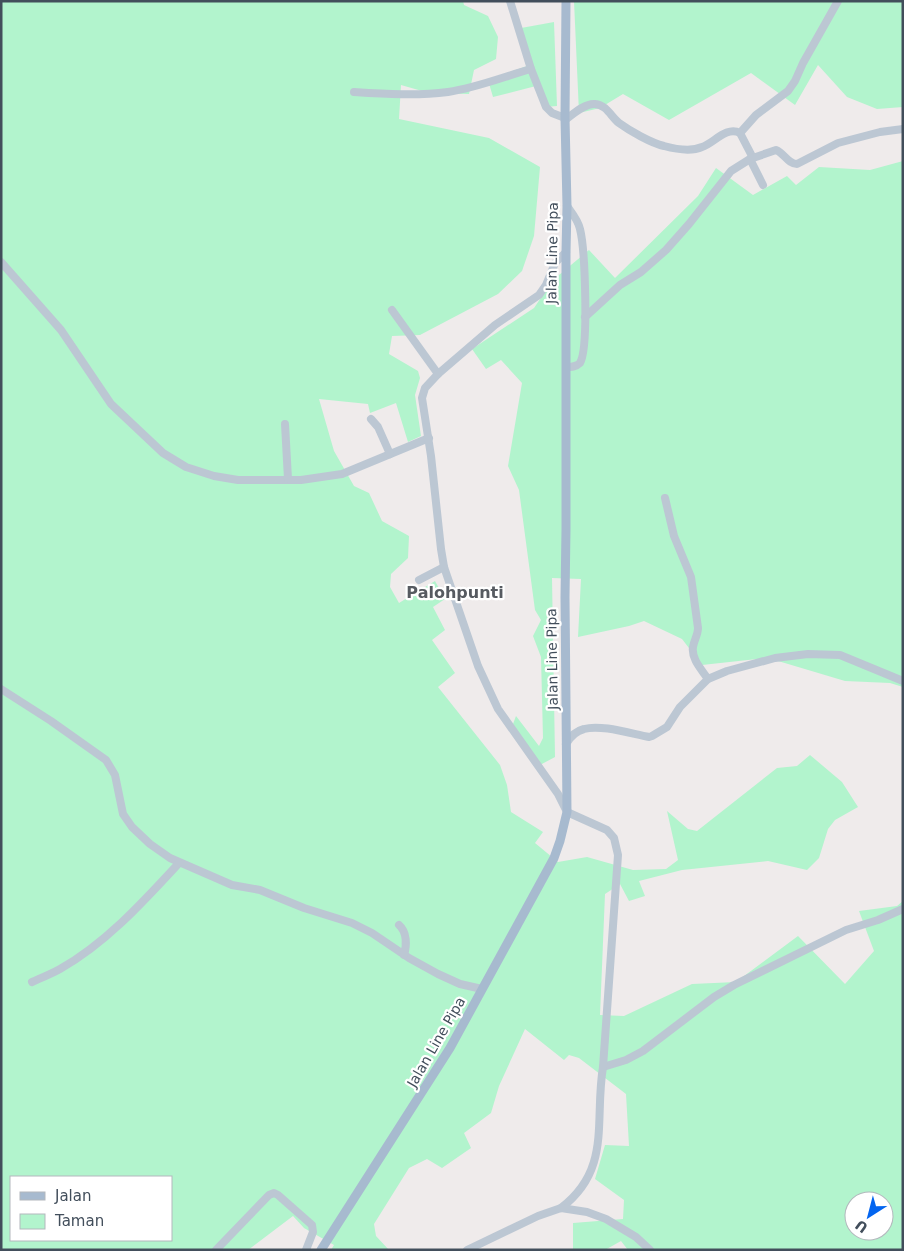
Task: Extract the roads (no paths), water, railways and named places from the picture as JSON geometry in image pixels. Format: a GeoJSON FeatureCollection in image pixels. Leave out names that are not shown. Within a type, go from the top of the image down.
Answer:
{"type":"FeatureCollection","features":[{"type":"Feature","properties":{"kind":"main road","name":"Jalan Line Pipa"},"geometry":{"type":"LineString","coordinates":[[321,1250],[435,1074],[554,858],[567,812],[565,597],[566,1]]}},
{"type":"Feature","properties":{"kind":"street"},"geometry":{"type":"LineString","coordinates":[[510,1],[531,69],[546,107],[552,113],[565,119],[585,107],[595,104],[604,107],[622,125],[654,143],[681,149],[703,147],[729,131],[740,133]]}},
{"type":"Feature","properties":{"kind":"street"},"geometry":{"type":"LineString","coordinates":[[740,133],[764,108],[788,91],[838,1]]}},
{"type":"Feature","properties":{"kind":"street"},"geometry":{"type":"LineString","coordinates":[[354,92],[406,95],[449,92],[531,69]]}},
{"type":"Feature","properties":{"kind":"street"},"geometry":{"type":"LineString","coordinates":[[585,317],[620,285],[641,272],[657,258],[689,224],[731,171],[752,158],[776,150],[781,152],[792,163],[797,164],[838,143],[880,132],[903,130]]}},
{"type":"Feature","properties":{"kind":"street"},"geometry":{"type":"LineString","coordinates":[[740,133],[763,186]]}},
{"type":"Feature","properties":{"kind":"street"},"geometry":{"type":"LineString","coordinates":[[566,367],[576,366],[581,359],[586,335],[582,242],[579,224],[567,206]]}},
{"type":"Feature","properties":{"kind":"street"},"geometry":{"type":"LineString","coordinates":[[467,1250],[538,1216],[561,1208],[581,1189],[593,1165],[598,1142],[618,855],[614,838],[607,830],[567,812],[558,794],[492,699],[478,666],[444,567],[429,438],[422,398],[425,388],[438,374],[495,325],[539,295],[546,285],[556,262],[566,252]]}},
{"type":"Feature","properties":{"kind":"street"},"geometry":{"type":"LineString","coordinates":[[1,262],[61,330],[111,404],[163,453],[186,467],[214,476],[238,480],[301,480],[342,474],[429,438]]}},
{"type":"Feature","properties":{"kind":"street"},"geometry":{"type":"LineString","coordinates":[[392,310],[438,374]]}},
{"type":"Feature","properties":{"kind":"street"},"geometry":{"type":"LineString","coordinates":[[371,419],[378,427],[390,454]]}},
{"type":"Feature","properties":{"kind":"street"},"geometry":{"type":"LineString","coordinates":[[284,424],[288,480]]}},
{"type":"Feature","properties":{"kind":"street"},"geometry":{"type":"LineString","coordinates":[[665,498],[674,536],[691,576],[698,628],[698,634],[693,646],[694,657],[708,679]]}},
{"type":"Feature","properties":{"kind":"street"},"geometry":{"type":"LineString","coordinates":[[419,580],[444,567]]}},
{"type":"Feature","properties":{"kind":"street"},"geometry":{"type":"LineString","coordinates":[[566,744],[574,734],[587,728],[652,736],[667,727],[680,707],[708,679],[727,671],[775,658],[825,654],[848,657],[903,681]]}},
{"type":"Feature","properties":{"kind":"street"},"geometry":{"type":"LineString","coordinates":[[1,689],[106,760],[115,775],[123,814],[132,827],[150,844],[179,864],[232,885],[260,890],[304,908],[340,918],[372,934],[438,974],[460,984],[482,989]]}},
{"type":"Feature","properties":{"kind":"street"},"geometry":{"type":"LineString","coordinates":[[32,982],[84,953],[116,928],[179,864]]}},
{"type":"Feature","properties":{"kind":"street"},"geometry":{"type":"LineString","coordinates":[[603,1067],[626,1060],[650,1047],[672,1028],[714,997],[734,985],[846,930],[878,920],[903,909]]}},
{"type":"Feature","properties":{"kind":"street"},"geometry":{"type":"LineString","coordinates":[[399,925],[404,929],[405,934],[404,955]]}},
{"type":"Feature","properties":{"kind":"street"},"geometry":{"type":"LineString","coordinates":[[216,1250],[269,1195],[274,1193],[312,1225],[313,1232],[306,1250]]}},
{"type":"Feature","properties":{"kind":"street"},"geometry":{"type":"LineString","coordinates":[[561,1208],[588,1212],[606,1219],[636,1237],[650,1250]]}},
{"type":"Feature","properties":{"kind":"district","name":"Palohpunti"},"geometry":{"type":"Point","coordinates":[455,592]}}]}
